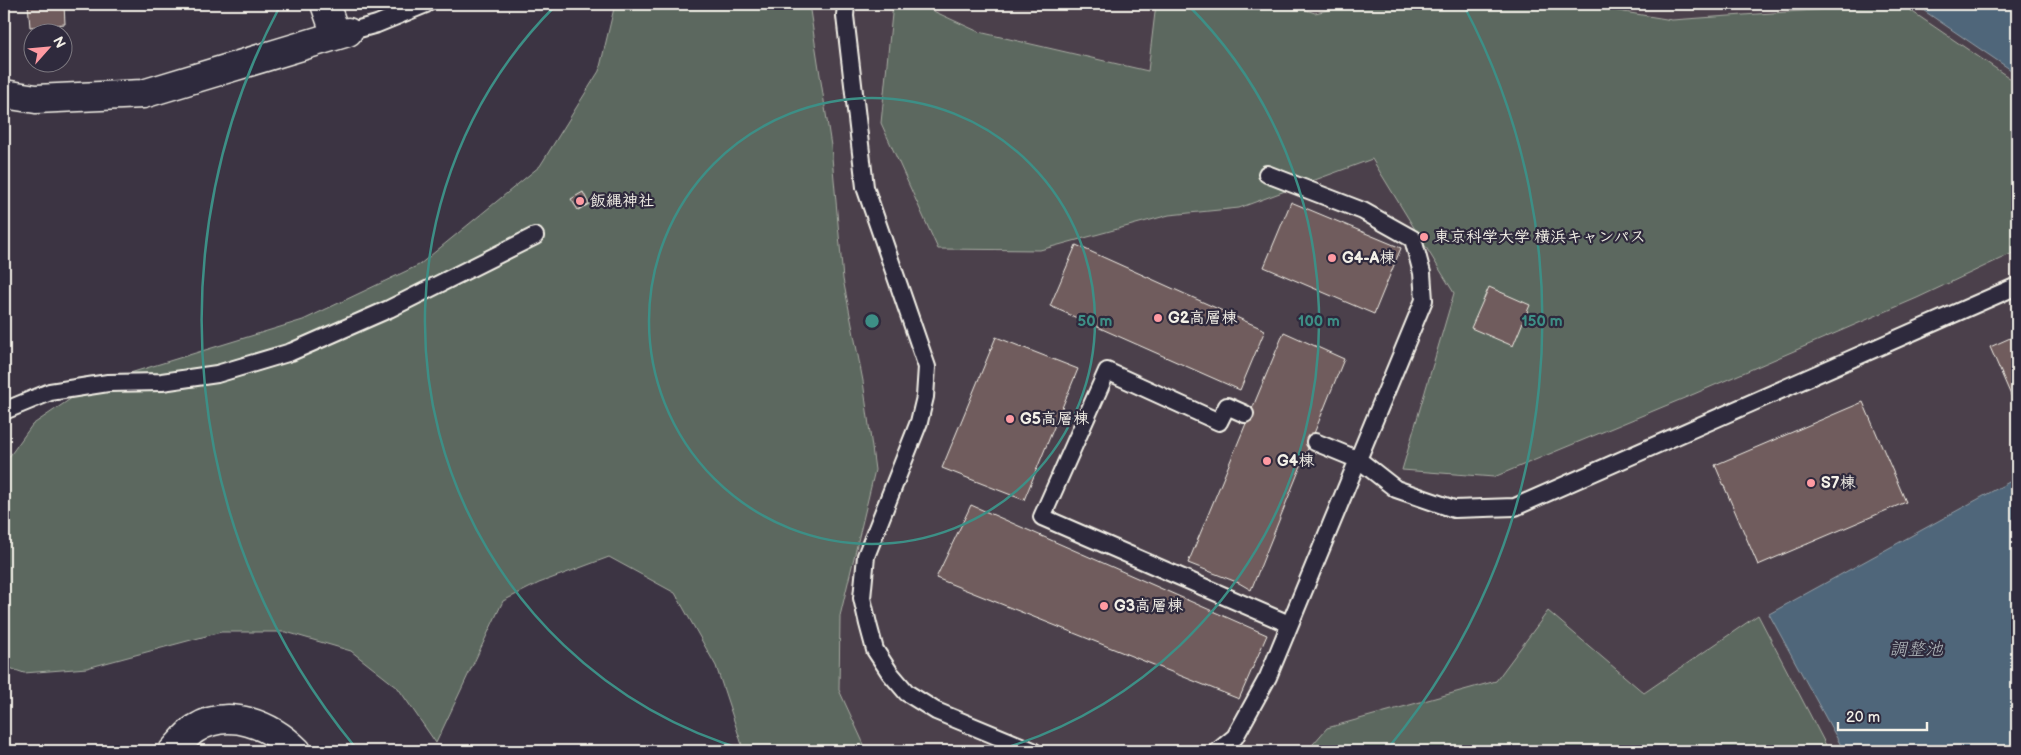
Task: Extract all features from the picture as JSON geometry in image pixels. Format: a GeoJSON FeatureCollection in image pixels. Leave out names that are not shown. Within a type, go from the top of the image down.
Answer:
{"type":"FeatureCollection","features":[{"type":"Feature","properties":{"kind":"street"},"geometry":{"type":"LineString","coordinates":[[4,94],[36,98],[143,94],[342,33],[325,4]]}},
{"type":"Feature","properties":{"kind":"street"},"geometry":{"type":"LineString","coordinates":[[173,751],[195,729],[224,719],[243,719],[272,731],[297,751]]}},
{"type":"Feature","properties":{"kind":"lane"},"geometry":{"type":"LineString","coordinates":[[342,33],[377,24],[426,4]]}},
{"type":"Feature","properties":{"kind":"lane"},"geometry":{"type":"LineString","coordinates":[[846,4],[844,16],[865,187],[927,367],[925,397],[919,422],[866,556],[862,598],[868,624],[875,650],[890,673],[907,692],[936,711],[1033,751]]}},
{"type":"Feature","properties":{"kind":"lane"},"geometry":{"type":"LineString","coordinates":[[1218,751],[1235,737],[1268,678],[1424,300],[1422,273],[1413,239],[1363,211],[1267,174]]}},
{"type":"Feature","properties":{"kind":"lane"},"geometry":{"type":"LineString","coordinates":[[4,411],[50,392],[108,383],[162,382],[217,374],[291,352],[388,309],[535,236]]}},
{"type":"Feature","properties":{"kind":"lane"},"geometry":{"type":"LineString","coordinates":[[1315,442],[1359,460],[1396,489],[1454,509],[1515,507],[2017,286]]}},
{"type":"Feature","properties":{"kind":"lane"},"geometry":{"type":"LineString","coordinates":[[1245,414],[1227,406],[1220,422],[1107,372],[1042,517],[1289,624]]}},
{"type":"Feature","properties":{"kind":"shaded area","name":"東京科学大学 横浜キャンパス"},"geometry":{"type":"Polygon","coordinates":[[[798,4],[2017,4],[2017,751],[857,751],[837,707],[798,4]]]}},
{"type":"Feature","properties":{"kind":"green space"},"geometry":{"type":"Polygon","coordinates":[[[615,4],[809,4],[831,146],[843,279],[863,381],[875,470],[840,616],[839,690],[867,751],[744,751],[716,666],[675,593],[609,557],[539,583],[503,601],[436,743],[398,688],[351,651],[286,632],[221,632],[87,668],[24,673],[4,666],[4,464],[32,425],[91,385],[303,320],[419,265],[540,166],[599,71],[615,4]]]}},
{"type":"Feature","properties":{"kind":"green space"},"geometry":{"type":"Polygon","coordinates":[[[893,4],[918,4],[979,32],[1148,71],[1156,4],[1288,4],[1315,13],[1355,4],[1576,4],[1672,20],[1901,4],[2017,83],[2017,251],[1917,298],[1694,394],[1494,477],[1402,470],[1454,293],[1372,159],[1239,208],[1169,215],[1040,250],[938,249],[881,123],[893,4]]]}},
{"type":"Feature","properties":{"kind":"green space"},"geometry":{"type":"Polygon","coordinates":[[[1548,611],[1644,693],[1758,615],[1829,751],[1307,751],[1327,728],[1496,681],[1548,611]]]}},
{"type":"Feature","properties":{"kind":"water"},"geometry":{"type":"Polygon","coordinates":[[[1914,4],[2017,4],[2017,74],[1914,4]]]}},
{"type":"Feature","properties":{"kind":"water","name":"調整池"},"geometry":{"type":"Polygon","coordinates":[[[2011,481],[2017,493],[2017,751],[1844,751],[1769,614],[2011,481]]]}},
{"type":"Feature","properties":{"kind":"building"},"geometry":{"type":"Polygon","coordinates":[[[28,4],[64,4],[65,22],[30,22],[28,4]]]}},
{"type":"Feature","properties":{"kind":"building","name":"飯縄神社"},"geometry":{"type":"Polygon","coordinates":[[[583,192],[589,204],[578,210],[571,199],[583,192]]]}},
{"type":"Feature","properties":{"kind":"building","name":"G4-A棟"},"geometry":{"type":"Polygon","coordinates":[[[1291,202],[1401,248],[1374,314],[1264,267],[1291,202]]]}},
{"type":"Feature","properties":{"kind":"building","name":"G2高層棟"},"geometry":{"type":"Polygon","coordinates":[[[1076,245],[1265,330],[1240,390],[1050,306],[1076,245]]]}},
{"type":"Feature","properties":{"kind":"building"},"geometry":{"type":"Polygon","coordinates":[[[1489,287],[1530,305],[1513,346],[1471,328],[1489,287]]]}},
{"type":"Feature","properties":{"kind":"building","name":"G4棟"},"geometry":{"type":"Polygon","coordinates":[[[1284,332],[1344,359],[1251,590],[1239,583],[1188,563],[1284,332]]]}},
{"type":"Feature","properties":{"kind":"building"},"geometry":{"type":"Polygon","coordinates":[[[2017,335],[2017,409],[1990,347],[2017,335]]]}},
{"type":"Feature","properties":{"kind":"building","name":"G5高層棟"},"geometry":{"type":"Polygon","coordinates":[[[996,337],[1078,369],[1024,500],[942,468],[996,337]]]}},
{"type":"Feature","properties":{"kind":"building","name":"S7棟"},"geometry":{"type":"Polygon","coordinates":[[[1863,402],[1906,502],[1758,565],[1715,465],[1863,402]]]}},
{"type":"Feature","properties":{"kind":"building","name":"G3高層棟"},"geometry":{"type":"Polygon","coordinates":[[[971,505],[1267,635],[1239,699],[936,578],[971,505]]]}},
{"type":"Feature","properties":{"kind":"place","name":"飯縄神社"},"geometry":{"type":"Point","coordinates":[580,201]}},
{"type":"Feature","properties":{"kind":"place","name":"東京科学大学 横浜キャンパス"},"geometry":{"type":"Point","coordinates":[1424,237]}},
{"type":"Feature","properties":{"kind":"place","name":"G4-A棟"},"geometry":{"type":"Point","coordinates":[1332,258]}},
{"type":"Feature","properties":{"kind":"place","name":"G2高層棟"},"geometry":{"type":"Point","coordinates":[1158,318]}},
{"type":"Feature","properties":{"kind":"place","name":"G5高層棟"},"geometry":{"type":"Point","coordinates":[1010,419]}},
{"type":"Feature","properties":{"kind":"place","name":"G4棟"},"geometry":{"type":"Point","coordinates":[1267,461]}},
{"type":"Feature","properties":{"kind":"place","name":"S7棟"},"geometry":{"type":"Point","coordinates":[1811,483]}},
{"type":"Feature","properties":{"kind":"place","name":"G3高層棟"},"geometry":{"type":"Point","coordinates":[1104,606]}}]}
